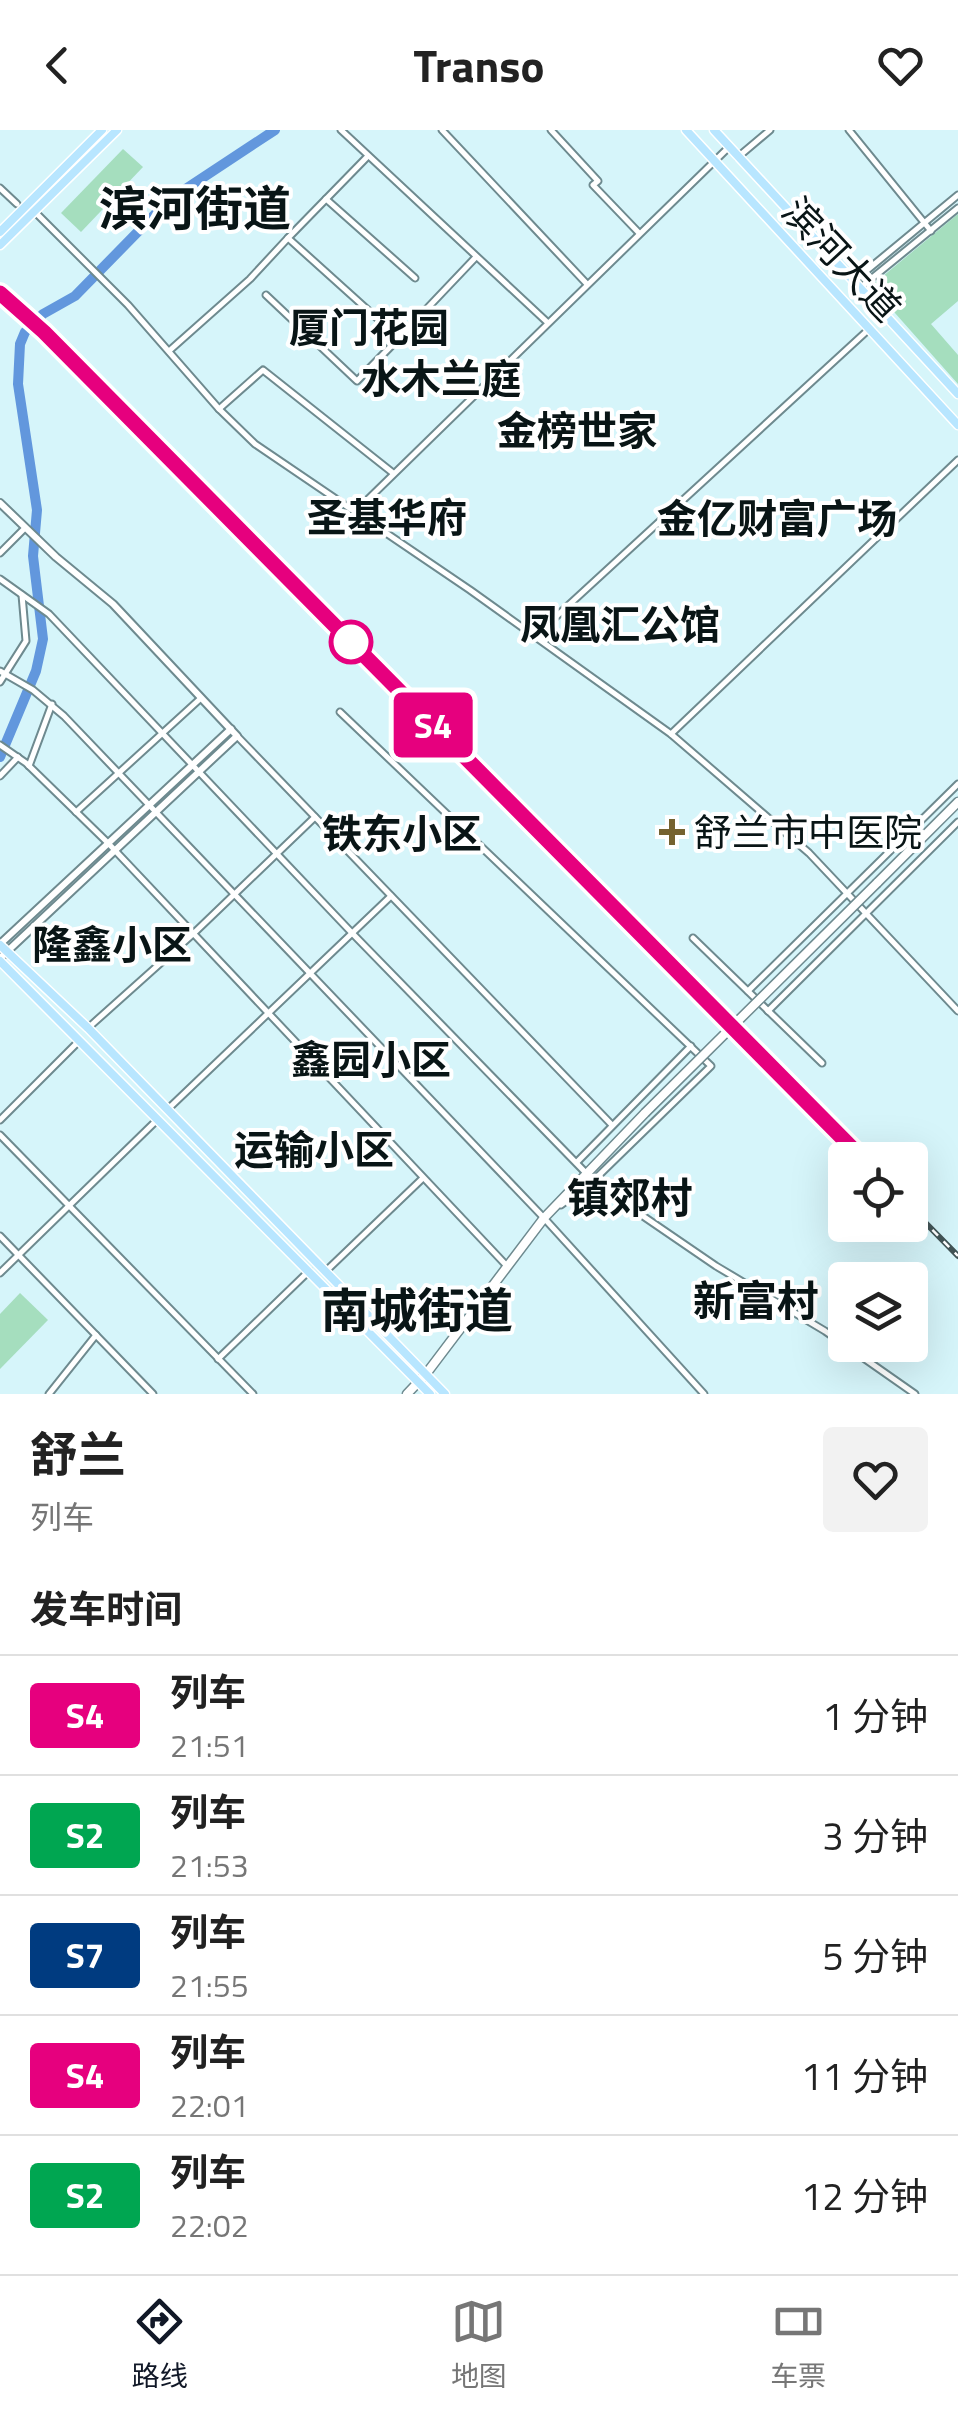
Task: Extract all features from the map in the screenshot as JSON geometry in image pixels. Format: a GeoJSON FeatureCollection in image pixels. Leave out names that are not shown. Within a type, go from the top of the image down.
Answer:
{"type":"FeatureCollection","features":[{"type":"Feature","properties":{"kind":"main road"},"geometry":{"type":"LineString","coordinates":[[0,232],[102,130]]}},
{"type":"Feature","properties":{"kind":"main road"},"geometry":{"type":"LineString","coordinates":[[0,245],[117,130]]}},
{"type":"Feature","properties":{"kind":"main road","name":"滨河大道"},"geometry":{"type":"LineString","coordinates":[[686,130],[958,425]]}},
{"type":"Feature","properties":{"kind":"main road","name":"滨河大道"},"geometry":{"type":"LineString","coordinates":[[714,130],[958,394]]}},
{"type":"Feature","properties":{"kind":"main road"},"geometry":{"type":"LineString","coordinates":[[407,1394],[506,1265],[586,1172],[958,802]]}},
{"type":"Feature","properties":{"kind":"main road"},"geometry":{"type":"LineString","coordinates":[[1,952],[88,1028],[445,1394]]}},
{"type":"Feature","properties":{"kind":"main road"},"geometry":{"type":"LineString","coordinates":[[1,952],[81,1039],[430,1394]]}},
{"type":"Feature","properties":{"kind":"street"},"geometry":{"type":"LineString","coordinates":[[341,130],[547,322]]}},
{"type":"Feature","properties":{"kind":"street"},"geometry":{"type":"LineString","coordinates":[[442,130],[586,283]]}},
{"type":"Feature","properties":{"kind":"street"},"geometry":{"type":"LineString","coordinates":[[551,130],[598,180],[593,185],[639,233]]}},
{"type":"Feature","properties":{"kind":"street"},"geometry":{"type":"LineString","coordinates":[[738,157],[770,130]]}},
{"type":"Feature","properties":{"kind":"street"},"geometry":{"type":"LineString","coordinates":[[849,130],[931,231]]}},
{"type":"Feature","properties":{"kind":"street"},"geometry":{"type":"LineString","coordinates":[[356,510],[730,147]]}},
{"type":"Feature","properties":{"kind":"street"},"geometry":{"type":"LineString","coordinates":[[169,351],[250,279],[368,156]]}},
{"type":"Feature","properties":{"kind":"street"},"geometry":{"type":"LineString","coordinates":[[0,188],[16,204]]}},
{"type":"Feature","properties":{"kind":"street"},"geometry":{"type":"LineString","coordinates":[[857,285],[958,195]]}},
{"type":"Feature","properties":{"kind":"street"},"geometry":{"type":"LineString","coordinates":[[326,198],[415,278]]}},
{"type":"Feature","properties":{"kind":"street"},"geometry":{"type":"LineString","coordinates":[[857,285],[958,208]]}},
{"type":"Feature","properties":{"kind":"street"},"geometry":{"type":"LineString","coordinates":[[35,212],[128,305],[255,444],[356,510],[670,734],[797,842],[868,912],[958,1011]]}},
{"type":"Feature","properties":{"kind":"street"},"geometry":{"type":"LineString","coordinates":[[288,238],[399,338]]}},
{"type":"Feature","properties":{"kind":"street"},"geometry":{"type":"LineString","coordinates":[[266,295],[357,382],[477,256]]}},
{"type":"Feature","properties":{"kind":"street"},"geometry":{"type":"LineString","coordinates":[[535,636],[869,329]]}},
{"type":"Feature","properties":{"kind":"street"},"geometry":{"type":"LineString","coordinates":[[220,409],[263,370],[393,472]]}},
{"type":"Feature","properties":{"kind":"street"},"geometry":{"type":"LineString","coordinates":[[670,734],[958,460]]}},
{"type":"Feature","properties":{"kind":"street"},"geometry":{"type":"LineString","coordinates":[[0,503],[112,604],[612,1125]]}},
{"type":"Feature","properties":{"kind":"street"},"geometry":{"type":"LineString","coordinates":[[0,553],[25,528]]}},
{"type":"Feature","properties":{"kind":"street"},"geometry":{"type":"LineString","coordinates":[[0,579],[50,614],[352,933],[594,1180],[716,1266],[824,1331],[914,1394]]}},
{"type":"Feature","properties":{"kind":"street"},"geometry":{"type":"LineString","coordinates":[[0,682],[2,673],[26,642],[22,595]]}},
{"type":"Feature","properties":{"kind":"street"},"geometry":{"type":"LineString","coordinates":[[2,673],[52,704],[544,1218],[704,1394]]}},
{"type":"Feature","properties":{"kind":"street"},"geometry":{"type":"LineString","coordinates":[[76,812],[201,698]]}},
{"type":"Feature","properties":{"kind":"street"},"geometry":{"type":"LineString","coordinates":[[29,766],[52,704]]}},
{"type":"Feature","properties":{"kind":"street"},"geometry":{"type":"LineString","coordinates":[[340,712],[711,1066],[594,1180],[544,1218]]}},
{"type":"Feature","properties":{"kind":"street"},"geometry":{"type":"LineString","coordinates":[[1,952],[108,843],[230,729]]}},
{"type":"Feature","properties":{"kind":"street"},"geometry":{"type":"LineString","coordinates":[[1,952],[237,736]]}},
{"type":"Feature","properties":{"kind":"street"},"geometry":{"type":"LineString","coordinates":[[0,745],[29,766],[108,843],[506,1265]]}},
{"type":"Feature","properties":{"kind":"street"},"geometry":{"type":"LineString","coordinates":[[0,776],[17,757]]}},
{"type":"Feature","properties":{"kind":"street"},"geometry":{"type":"LineString","coordinates":[[748,991],[958,784]]}},
{"type":"Feature","properties":{"kind":"street"},"geometry":{"type":"LineString","coordinates":[[88,1028],[194,934],[316,817]]}},
{"type":"Feature","properties":{"kind":"street"},"geometry":{"type":"LineString","coordinates":[[768,1011],[958,822]]}},
{"type":"Feature","properties":{"kind":"street"},"geometry":{"type":"LineString","coordinates":[[168,1109],[391,896]]}},
{"type":"Feature","properties":{"kind":"street"},"geometry":{"type":"LineString","coordinates":[[693,938],[822,1063]]}},
{"type":"Feature","properties":{"kind":"street"},"geometry":{"type":"LineString","coordinates":[[0,1120],[81,1039]]}},
{"type":"Feature","properties":{"kind":"street"},"geometry":{"type":"LineString","coordinates":[[576,1163],[690,1046]]}},
{"type":"Feature","properties":{"kind":"street"},"geometry":{"type":"LineString","coordinates":[[0,1273],[159,1118]]}},
{"type":"Feature","properties":{"kind":"street"},"geometry":{"type":"LineString","coordinates":[[0,1135],[252,1394]]}},
{"type":"Feature","properties":{"kind":"street"},"geometry":{"type":"LineString","coordinates":[[326,1271],[423,1178]]}},
{"type":"Feature","properties":{"kind":"street"},"geometry":{"type":"LineString","coordinates":[[0,1236],[153,1394]]}},
{"type":"Feature","properties":{"kind":"street"},"geometry":{"type":"LineString","coordinates":[[218,1360],[309,1271]]}},
{"type":"Feature","properties":{"kind":"street"},"geometry":{"type":"LineString","coordinates":[[49,1394],[96,1335]]}},
{"type":"Feature","properties":{"kind":"green space"},"geometry":{"type":"Polygon","coordinates":[[[123,149],[143,167],[81,232],[61,213],[123,149]]]}},
{"type":"Feature","properties":{"kind":"green space"},"geometry":{"type":"Polygon","coordinates":[[[958,214],[958,301],[931,324],[958,355],[958,384],[871,286],[958,214]]]}},
{"type":"Feature","properties":{"kind":"green space"},"geometry":{"type":"Polygon","coordinates":[[[20,1293],[48,1320],[0,1369],[0,1314],[20,1293]]]}},
{"type":"Feature","properties":{"kind":"waterway"},"geometry":{"type":"LineString","coordinates":[[0,757],[36,671],[43,639],[33,556],[37,510],[18,384],[20,344],[25,332],[43,314],[75,296],[169,200],[275,130]]}},
{"type":"Feature","properties":{"kind":"railway"},"geometry":{"type":"LineString","coordinates":[[0,288],[852,1142]]}},
{"type":"Feature","properties":{"kind":"railway"},"geometry":{"type":"LineString","coordinates":[[928,1225],[958,1256]]}},
{"type":"Feature","properties":{"kind":"train","name":"S4"},"geometry":{"type":"LineString","coordinates":[[0,293],[44,332],[846,1142]]}},
{"type":"Feature","properties":{"kind":"place","name":"舒兰市中医院"},"geometry":{"type":"Point","coordinates":[672,832]}},
{"type":"Feature","properties":{"kind":"district","name":"滨河街道"},"geometry":{"type":"Point","coordinates":[195,208]}},
{"type":"Feature","properties":{"kind":"district","name":"厦门花园"},"geometry":{"type":"Point","coordinates":[369,327]}},
{"type":"Feature","properties":{"kind":"district","name":"水木兰庭"},"geometry":{"type":"Point","coordinates":[441,378]}},
{"type":"Feature","properties":{"kind":"district","name":"金榜世家"},"geometry":{"type":"Point","coordinates":[577,430]}},
{"type":"Feature","properties":{"kind":"district","name":"圣基华府"},"geometry":{"type":"Point","coordinates":[387,517]}},
{"type":"Feature","properties":{"kind":"district","name":"金亿财富广场"},"geometry":{"type":"Point","coordinates":[777,518]}},
{"type":"Feature","properties":{"kind":"district","name":"凤凰汇公馆"},"geometry":{"type":"Point","coordinates":[620,624]}},
{"type":"Feature","properties":{"kind":"district","name":"铁东小区"},"geometry":{"type":"Point","coordinates":[402,833]}},
{"type":"Feature","properties":{"kind":"district","name":"隆鑫小区"},"geometry":{"type":"Point","coordinates":[112,944]}},
{"type":"Feature","properties":{"kind":"district","name":"鑫园小区"},"geometry":{"type":"Point","coordinates":[371,1059]}},
{"type":"Feature","properties":{"kind":"district","name":"运输小区"},"geometry":{"type":"Point","coordinates":[314,1149]}},
{"type":"Feature","properties":{"kind":"district","name":"镇郊村"},"geometry":{"type":"Point","coordinates":[630,1197]}},
{"type":"Feature","properties":{"kind":"district","name":"新富村"},"geometry":{"type":"Point","coordinates":[756,1300]}},
{"type":"Feature","properties":{"kind":"district","name":"南城街道"},"geometry":{"type":"Point","coordinates":[417,1310]}}]}
